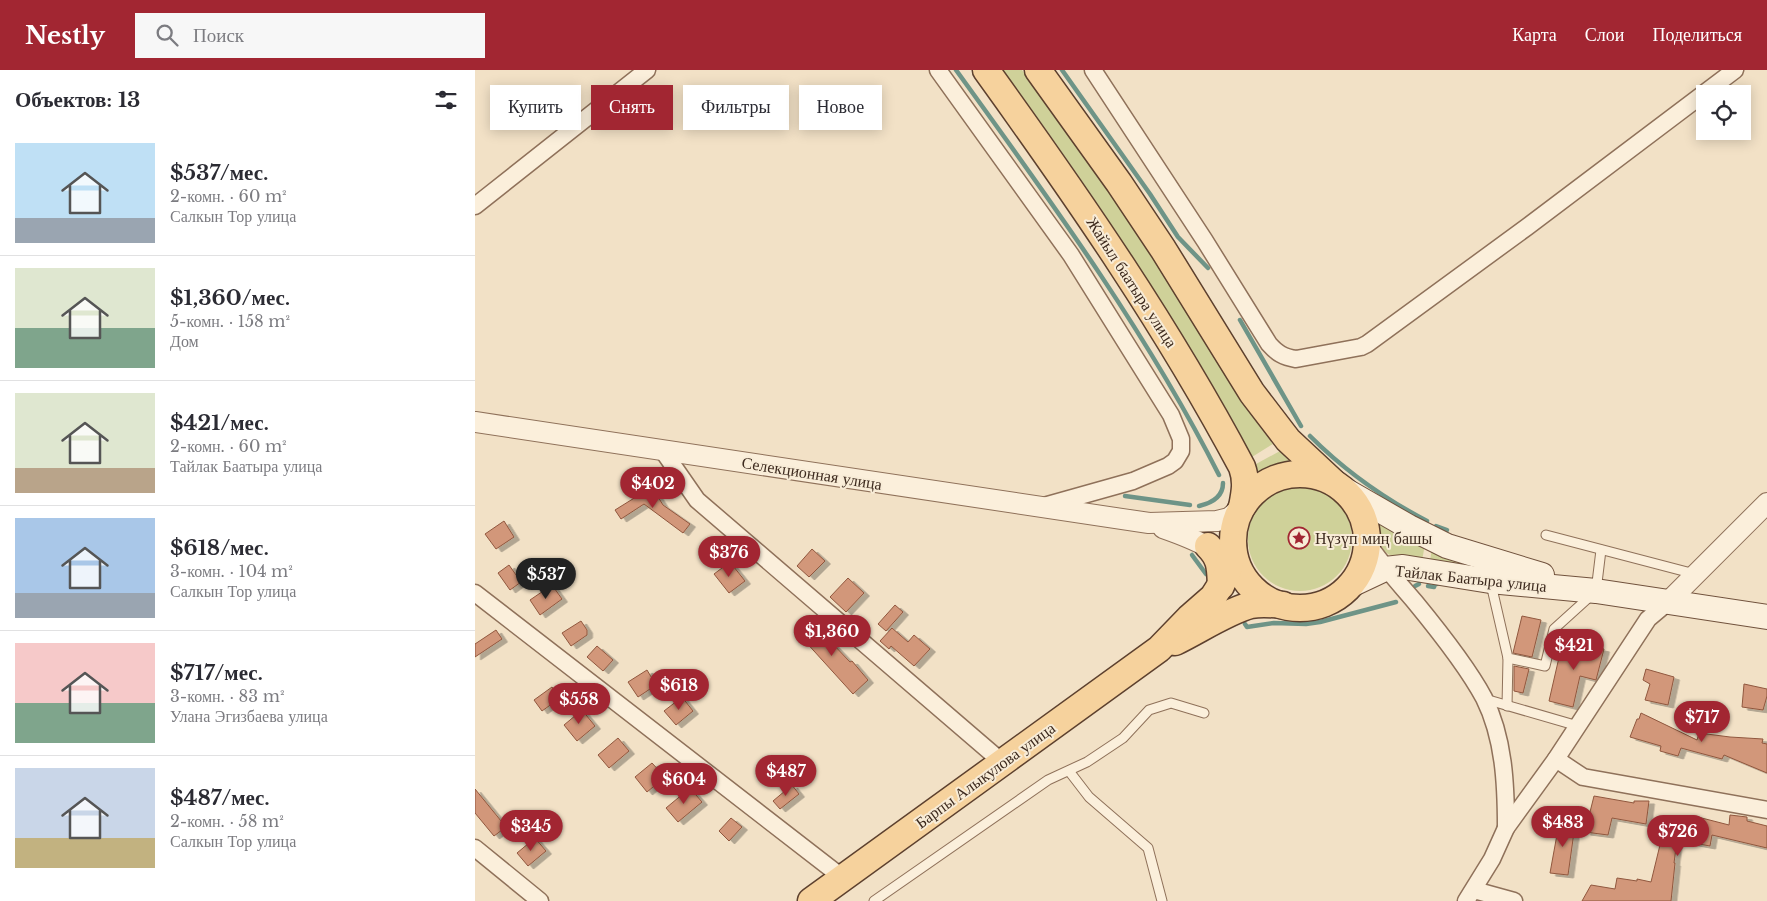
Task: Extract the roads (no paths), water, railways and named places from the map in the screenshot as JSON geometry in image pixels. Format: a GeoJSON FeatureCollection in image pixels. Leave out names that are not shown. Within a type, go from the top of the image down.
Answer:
{"type":"FeatureCollection","features":[{"type":"Feature","properties":{"kind":"main road","name":"Жайыл баатыра улица"},"geometry":{"type":"LineString","coordinates":[[986,70],[1046,153],[1128,273],[1194,380],[1242,467],[1246,478],[1246,490],[1242,507]]}},
{"type":"Feature","properties":{"kind":"main road"},"geometry":{"type":"LineString","coordinates":[[1038,70],[1119,183],[1163,249],[1252,393],[1288,440],[1351,498],[1363,519],[1367,542],[1362,566],[1349,586],[1341,594],[1319,605],[1307,607],[1283,605],[1262,595],[1232,568],[1220,564],[1216,555],[1208,546]]}},
{"type":"Feature","properties":{"kind":"main road"},"geometry":{"type":"LineString","coordinates":[[1232,568],[1235,525],[1242,507],[1264,484],[1286,475],[1310,475],[1338,486]]}},
{"type":"Feature","properties":{"kind":"main road","name":"Тайлак Баатыра улица"},"geometry":{"type":"LineString","coordinates":[[1338,486],[1409,527],[1447,546],[1596,591]]}},
{"type":"Feature","properties":{"kind":"main road","name":"Тайлак Баатыра улица"},"geometry":{"type":"LineString","coordinates":[[1349,586],[1385,569],[1403,566],[1490,581],[1596,591],[1767,617]]}},
{"type":"Feature","properties":{"kind":"main road","name":"Барпы Алыкулова улица"},"geometry":{"type":"LineString","coordinates":[[1159,650],[1189,618],[1213,597],[1232,568]]}},
{"type":"Feature","properties":{"kind":"main road","name":"Барпы Алыкулова улица"},"geometry":{"type":"LineString","coordinates":[[811,901],[1159,650],[1240,609],[1253,605],[1283,605]]}},
{"type":"Feature","properties":{"kind":"street"},"geometry":{"type":"LineString","coordinates":[[475,206],[647,70]]}},
{"type":"Feature","properties":{"kind":"street"},"geometry":{"type":"LineString","coordinates":[[938,70],[1071,255],[1171,415],[1181,439],[1181,451],[1175,461],[1168,466],[1133,481],[1039,507]]}},
{"type":"Feature","properties":{"kind":"street"},"geometry":{"type":"LineString","coordinates":[[1093,70],[1205,241],[1269,344],[1277,353],[1285,358],[1296,359],[1361,347],[1367,344],[1527,227],[1735,70]]}},
{"type":"Feature","properties":{"kind":"street","name":"Селекционная улица"},"geometry":{"type":"LineString","coordinates":[[475,422],[1149,523],[1217,521],[1229,518],[1242,507]]}},
{"type":"Feature","properties":{"kind":"street"},"geometry":{"type":"LineString","coordinates":[[663,451],[697,500],[1002,762]]}},
{"type":"Feature","properties":{"kind":"street"},"geometry":{"type":"LineString","coordinates":[[1514,901],[1470,895],[1492,859],[1506,828],[1556,760],[1648,619],[1667,603],[1767,503]]}},
{"type":"Feature","properties":{"kind":"street","name":"Селекционная улица"},"geometry":{"type":"LineString","coordinates":[[1149,523],[1190,537],[1208,546]]}},
{"type":"Feature","properties":{"kind":"street"},"geometry":{"type":"LineString","coordinates":[[1367,542],[1385,569],[1415,602],[1457,656],[1484,699],[1493,720],[1502,760],[1505,780],[1506,828]]}},
{"type":"Feature","properties":{"kind":"street"},"geometry":{"type":"LineString","coordinates":[[475,593],[843,878]]}},
{"type":"Feature","properties":{"kind":"street"},"geometry":{"type":"LineString","coordinates":[[1556,760],[1583,777],[1767,810]]}},
{"type":"Feature","properties":{"kind":"street"},"geometry":{"type":"LineString","coordinates":[[475,848],[540,901]]}},
{"type":"Feature","properties":{"kind":"lane"},"geometry":{"type":"LineString","coordinates":[[1546,535],[1695,574]]}},
{"type":"Feature","properties":{"kind":"lane"},"geometry":{"type":"LineString","coordinates":[[1508,658],[1545,666],[1554,629],[1596,591],[1601,550]]}},
{"type":"Feature","properties":{"kind":"lane"},"geometry":{"type":"LineString","coordinates":[[1490,581],[1508,658],[1507,706]]}},
{"type":"Feature","properties":{"kind":"lane"},"geometry":{"type":"LineString","coordinates":[[1484,699],[1578,726]]}},
{"type":"Feature","properties":{"kind":"lane"},"geometry":{"type":"LineString","coordinates":[[874,901],[1048,780],[1087,762],[1123,738],[1149,710],[1171,703],[1205,712]]}},
{"type":"Feature","properties":{"kind":"lane"},"geometry":{"type":"LineString","coordinates":[[1069,771],[1089,797],[1148,848],[1162,901]]}},
{"type":"Feature","properties":{"kind":"waterway"},"geometry":{"type":"LineString","coordinates":[[956,70],[1095,267],[1160,369],[1219,475]]}},
{"type":"Feature","properties":{"kind":"waterway"},"geometry":{"type":"LineString","coordinates":[[1062,70],[1150,194],[1178,237],[1208,268]]}},
{"type":"Feature","properties":{"kind":"waterway"},"geometry":{"type":"LineString","coordinates":[[1240,320],[1301,426]]}},
{"type":"Feature","properties":{"kind":"waterway"},"geometry":{"type":"LineString","coordinates":[[1310,436],[1365,483],[1427,521]]}},
{"type":"Feature","properties":{"kind":"waterway"},"geometry":{"type":"LineString","coordinates":[[1199,506],[1216,499],[1223,488],[1223,483]]}},
{"type":"Feature","properties":{"kind":"waterway"},"geometry":{"type":"LineString","coordinates":[[1125,496],[1190,505]]}},
{"type":"Feature","properties":{"kind":"waterway"},"geometry":{"type":"LineString","coordinates":[[1436,526],[1447,530]]}},
{"type":"Feature","properties":{"kind":"waterway"},"geometry":{"type":"LineString","coordinates":[[1192,555],[1206,574]]}},
{"type":"Feature","properties":{"kind":"waterway"},"geometry":{"type":"LineString","coordinates":[[1415,586],[1419,584]]}},
{"type":"Feature","properties":{"kind":"waterway"},"geometry":{"type":"LineString","coordinates":[[1428,586],[1434,587],[1437,584]]}},
{"type":"Feature","properties":{"kind":"waterway"},"geometry":{"type":"LineString","coordinates":[[1245,624],[1247,627],[1274,623],[1306,624],[1320,622],[1396,602]]}},
{"type":"Feature","properties":{"kind":"place","name":"Нүзүп миң башы"},"geometry":{"type":"Point","coordinates":[1299,538]}}]}
